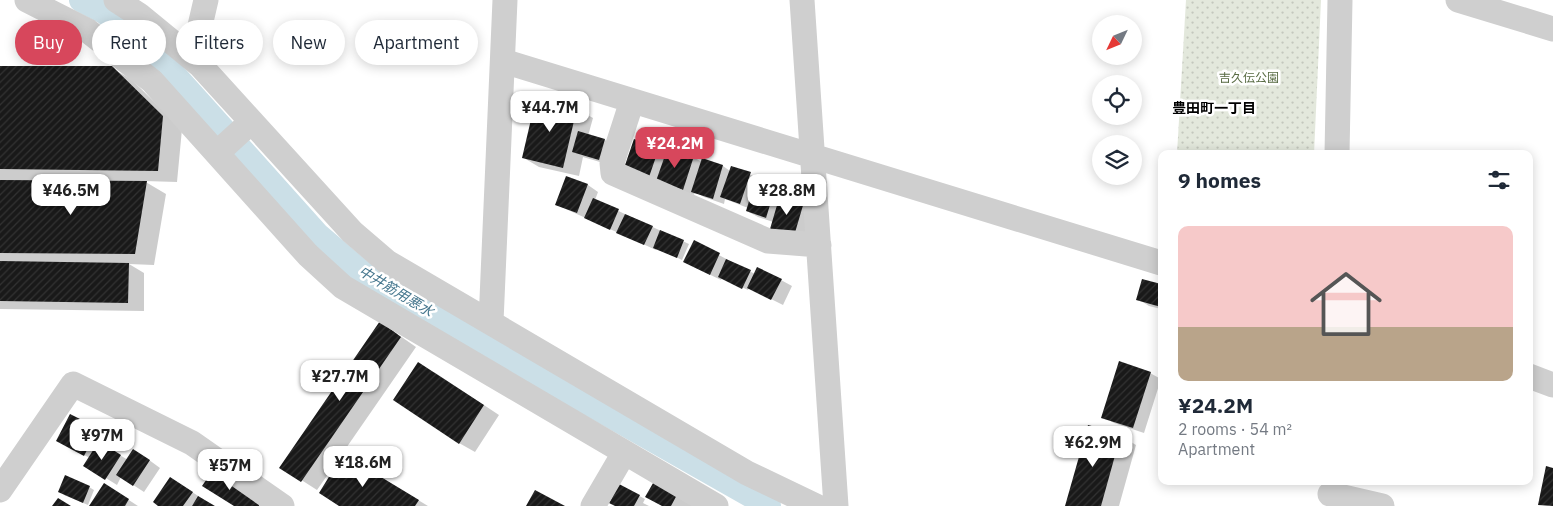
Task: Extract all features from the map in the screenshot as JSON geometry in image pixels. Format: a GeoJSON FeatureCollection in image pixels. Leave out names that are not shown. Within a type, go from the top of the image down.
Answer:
{"type":"FeatureCollection","features":[{"type":"Feature","properties":{"kind":"street"},"geometry":{"type":"LineString","coordinates":[[27,0],[88,31],[152,81],[308,255],[343,287],[716,506]]}},
{"type":"Feature","properties":{"kind":"street"},"geometry":{"type":"LineString","coordinates":[[116,0],[139,15],[176,45]]}},
{"type":"Feature","properties":{"kind":"street"},"geometry":{"type":"LineString","coordinates":[[201,20],[206,0]]}},
{"type":"Feature","properties":{"kind":"street"},"geometry":{"type":"LineString","coordinates":[[491,322],[505,0]]}},
{"type":"Feature","properties":{"kind":"street"},"geometry":{"type":"LineString","coordinates":[[802,0],[836,506]]}},
{"type":"Feature","properties":{"kind":"street"},"geometry":{"type":"LineString","coordinates":[[1337,150],[1340,0]]}},
{"type":"Feature","properties":{"kind":"street"},"geometry":{"type":"LineString","coordinates":[[1458,0],[1553,29]]}},
{"type":"Feature","properties":{"kind":"street"},"geometry":{"type":"LineString","coordinates":[[503,61],[1158,263]]}},
{"type":"Feature","properties":{"kind":"street"},"geometry":{"type":"LineString","coordinates":[[200,65],[352,232],[388,262],[747,473],[816,506]]}},
{"type":"Feature","properties":{"kind":"street"},"geometry":{"type":"LineString","coordinates":[[632,101],[612,163],[613,173],[768,241],[819,245]]}},
{"type":"Feature","properties":{"kind":"street"},"geometry":{"type":"LineString","coordinates":[[217,153],[251,122]]}},
{"type":"Feature","properties":{"kind":"street"},"geometry":{"type":"LineString","coordinates":[[1533,378],[1553,385]]}},
{"type":"Feature","properties":{"kind":"street"},"geometry":{"type":"LineString","coordinates":[[0,490],[73,384],[192,443],[282,506]]}},
{"type":"Feature","properties":{"kind":"street"},"geometry":{"type":"LineString","coordinates":[[593,506],[624,453]]}},
{"type":"Feature","properties":{"kind":"street"},"geometry":{"type":"LineString","coordinates":[[1330,494],[1382,506]]}},
{"type":"Feature","properties":{"kind":"green space","name":"吉久伝公園"},"geometry":{"type":"Polygon","coordinates":[[[1186,0],[1321,0],[1314,150],[1177,150],[1186,0]]]}},
{"type":"Feature","properties":{"kind":"building"},"geometry":{"type":"Polygon","coordinates":[[[0,66],[112,66],[163,116],[158,171],[0,169],[0,66]]]}},
{"type":"Feature","properties":{"kind":"building"},"geometry":{"type":"Polygon","coordinates":[[[536,98],[577,108],[563,168],[522,158],[536,98]]]}},
{"type":"Feature","properties":{"kind":"building"},"geometry":{"type":"Polygon","coordinates":[[[578,131],[605,139],[599,160],[572,152],[578,131]]]}},
{"type":"Feature","properties":{"kind":"building"},"geometry":{"type":"Polygon","coordinates":[[[634,139],[659,148],[649,177],[624,168],[634,139]]]}},
{"type":"Feature","properties":{"kind":"building"},"geometry":{"type":"Polygon","coordinates":[[[668,147],[694,156],[683,190],[656,181],[668,147]]]}},
{"type":"Feature","properties":{"kind":"building"},"geometry":{"type":"Polygon","coordinates":[[[702,158],[723,165],[713,199],[691,192],[702,158]]]}},
{"type":"Feature","properties":{"kind":"building"},"geometry":{"type":"Polygon","coordinates":[[[731,166],[751,172],[740,204],[720,197],[731,166]]]}},
{"type":"Feature","properties":{"kind":"building"},"geometry":{"type":"Polygon","coordinates":[[[757,175],[777,182],[766,218],[746,211],[757,175]]]}},
{"type":"Feature","properties":{"kind":"building"},"geometry":{"type":"Polygon","coordinates":[[[566,176],[588,184],[577,213],[555,205],[566,176]]]}},
{"type":"Feature","properties":{"kind":"building"},"geometry":{"type":"Polygon","coordinates":[[[0,180],[147,181],[135,254],[0,253],[0,180]]]}},
{"type":"Feature","properties":{"kind":"building"},"geometry":{"type":"Polygon","coordinates":[[[780,195],[804,202],[794,236],[770,229],[780,195]]]}},
{"type":"Feature","properties":{"kind":"building"},"geometry":{"type":"Polygon","coordinates":[[[593,198],[619,209],[610,230],[584,218],[593,198]]]}},
{"type":"Feature","properties":{"kind":"building"},"geometry":{"type":"Polygon","coordinates":[[[625,214],[653,226],[644,245],[616,233],[625,214]]]}},
{"type":"Feature","properties":{"kind":"building"},"geometry":{"type":"Polygon","coordinates":[[[660,230],[684,240],[677,258],[653,248],[660,230]]]}},
{"type":"Feature","properties":{"kind":"building"},"geometry":{"type":"Polygon","coordinates":[[[694,240],[720,253],[710,275],[683,262],[694,240]]]}},
{"type":"Feature","properties":{"kind":"building"},"geometry":{"type":"Polygon","coordinates":[[[726,259],[751,270],[742,289],[718,277],[726,259]]]}},
{"type":"Feature","properties":{"kind":"building"},"geometry":{"type":"Polygon","coordinates":[[[0,261],[129,263],[128,303],[0,301],[0,261]]]}},
{"type":"Feature","properties":{"kind":"building"},"geometry":{"type":"Polygon","coordinates":[[[757,267],[782,279],[771,300],[747,288],[757,267]]]}},
{"type":"Feature","properties":{"kind":"building"},"geometry":{"type":"Polygon","coordinates":[[[1142,279],[1158,283],[1158,306],[1136,300],[1142,279]]]}},
{"type":"Feature","properties":{"kind":"building"},"geometry":{"type":"Polygon","coordinates":[[[380,321],[401,337],[301,482],[279,468],[380,321]]]}},
{"type":"Feature","properties":{"kind":"building"},"geometry":{"type":"Polygon","coordinates":[[[1119,361],[1151,372],[1133,428],[1101,418],[1119,361]]]}},
{"type":"Feature","properties":{"kind":"building"},"geometry":{"type":"Polygon","coordinates":[[[418,362],[484,405],[459,444],[393,400],[418,362]]]}},
{"type":"Feature","properties":{"kind":"building"},"geometry":{"type":"Polygon","coordinates":[[[70,414],[98,428],[84,456],[56,441],[70,414]]]}},
{"type":"Feature","properties":{"kind":"building"},"geometry":{"type":"Polygon","coordinates":[[[1088,425],[1121,434],[1101,506],[1065,506],[1088,425]]]}},
{"type":"Feature","properties":{"kind":"building"},"geometry":{"type":"Polygon","coordinates":[[[99,441],[121,455],[105,480],[83,466],[99,441]]]}},
{"type":"Feature","properties":{"kind":"building"},"geometry":{"type":"Polygon","coordinates":[[[133,449],[150,460],[133,486],[116,475],[133,449]]]}},
{"type":"Feature","properties":{"kind":"building"},"geometry":{"type":"Polygon","coordinates":[[[343,454],[419,500],[415,506],[339,506],[319,493],[343,454]]]}},
{"type":"Feature","properties":{"kind":"building"},"geometry":{"type":"Polygon","coordinates":[[[1546,466],[1553,468],[1553,506],[1538,505],[1546,466]]]}},
{"type":"Feature","properties":{"kind":"building"},"geometry":{"type":"Polygon","coordinates":[[[213,470],[261,501],[259,506],[234,506],[202,486],[213,470]]]}},
{"type":"Feature","properties":{"kind":"building"},"geometry":{"type":"Polygon","coordinates":[[[65,475],[90,486],[83,503],[58,492],[65,475]]]}},
{"type":"Feature","properties":{"kind":"building"},"geometry":{"type":"Polygon","coordinates":[[[170,477],[193,492],[183,506],[158,506],[153,502],[170,477]]]}},
{"type":"Feature","properties":{"kind":"building"},"geometry":{"type":"Polygon","coordinates":[[[656,478],[679,491],[671,506],[662,506],[645,497],[656,478]]]}},
{"type":"Feature","properties":{"kind":"building"},"geometry":{"type":"Polygon","coordinates":[[[104,483],[129,499],[125,506],[89,506],[104,483]]]}},
{"type":"Feature","properties":{"kind":"building"},"geometry":{"type":"Polygon","coordinates":[[[619,484],[640,495],[634,506],[615,506],[609,503],[619,484]]]}},
{"type":"Feature","properties":{"kind":"building"},"geometry":{"type":"Polygon","coordinates":[[[535,490],[565,506],[526,506],[535,490]]]}},
{"type":"Feature","properties":{"kind":"building"},"geometry":{"type":"Polygon","coordinates":[[[198,496],[215,506],[192,506],[198,496]]]}},
{"type":"Feature","properties":{"kind":"building"},"geometry":{"type":"Polygon","coordinates":[[[58,498],[71,506],[52,506],[58,498]]]}},
{"type":"Feature","properties":{"kind":"waterway","name":"中井筋用悪水"},"geometry":{"type":"LineString","coordinates":[[81,0],[104,12],[154,52],[318,235],[364,274],[399,296],[769,506]]}},
{"type":"Feature","properties":{"kind":"district","name":"豊田町一丁目"},"geometry":{"type":"Point","coordinates":[1214,108]}}]}
